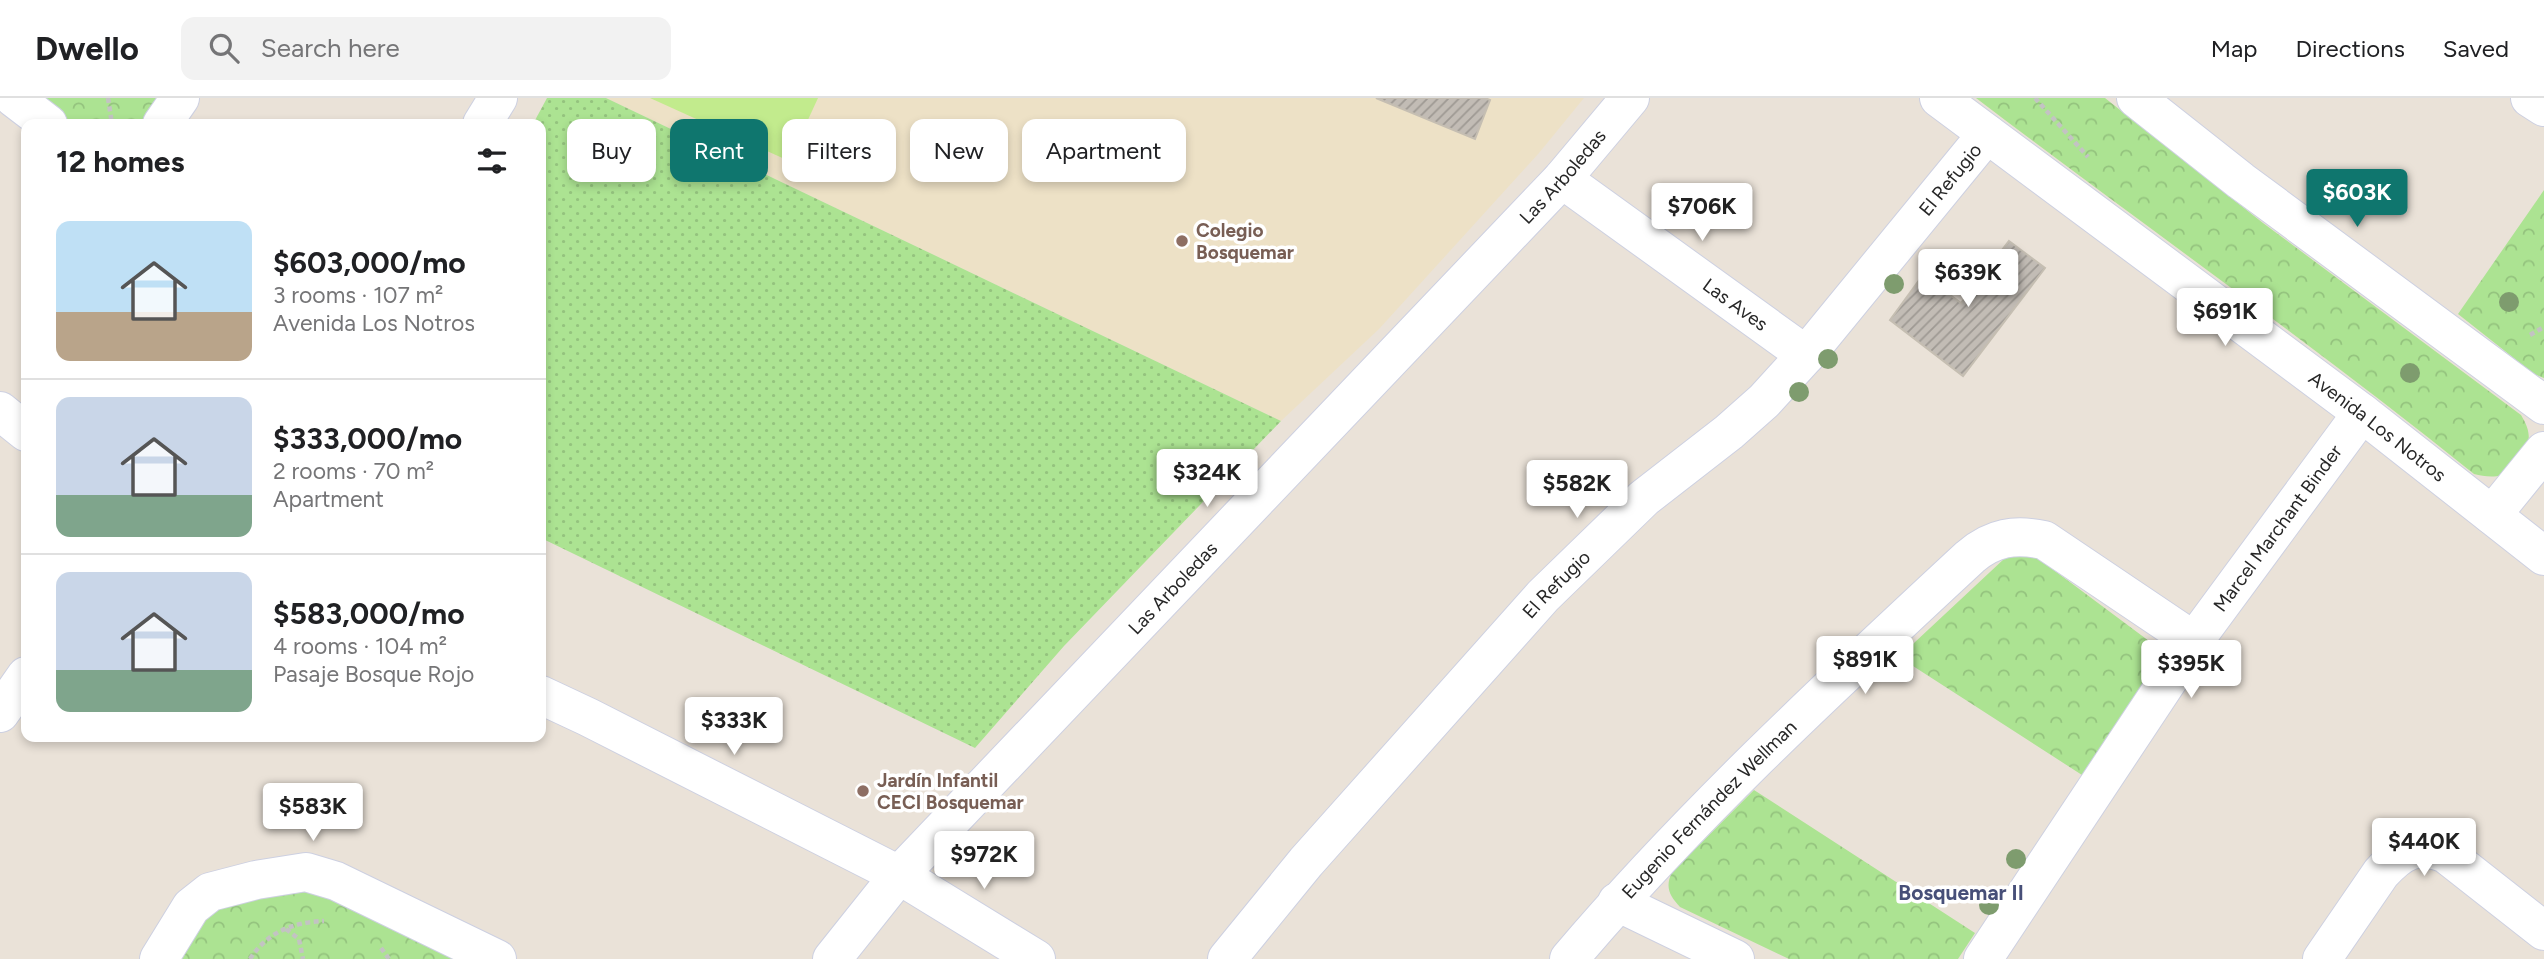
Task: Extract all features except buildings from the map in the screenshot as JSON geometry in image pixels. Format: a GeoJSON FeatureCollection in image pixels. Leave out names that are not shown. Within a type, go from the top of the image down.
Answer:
{"type":"FeatureCollection","features":[{"type":"Feature","properties":{"kind":"street"},"geometry":{"type":"LineString","coordinates":[[14,98],[41,119]]}},
{"type":"Feature","properties":{"kind":"street"},"geometry":{"type":"LineString","coordinates":[[165,119],[180,98]]}},
{"type":"Feature","properties":{"kind":"street"},"geometry":{"type":"LineString","coordinates":[[485,119],[498,98]]}},
{"type":"Feature","properties":{"kind":"street","name":"Las Arboledas"},"geometry":{"type":"LineString","coordinates":[[832,959],[899,875],[1562,179],[1630,98]]}},
{"type":"Feature","properties":{"kind":"street","name":"Avenida Los Notros"},"geometry":{"type":"LineString","coordinates":[[1939,98],[2362,413],[2544,556]]}},
{"type":"Feature","properties":{"kind":"street"},"geometry":{"type":"LineString","coordinates":[[2530,98],[2544,107]]}},
{"type":"Feature","properties":{"kind":"street"},"geometry":{"type":"LineString","coordinates":[[2157,104],[2209,157],[2544,405]]}},
{"type":"Feature","properties":{"kind":"street","name":"El Refugio"},"geometry":{"type":"LineString","coordinates":[[1227,959],[1315,851],[1543,596],[1644,498],[1729,432],[1764,401],[1806,355],[1987,134]]}},
{"type":"Feature","properties":{"kind":"street","name":"Las Aves"},"geometry":{"type":"LineString","coordinates":[[1562,179],[1806,355]]}},
{"type":"Feature","properties":{"kind":"street"},"geometry":{"type":"LineString","coordinates":[[0,411],[21,428]]}},
{"type":"Feature","properties":{"kind":"street","name":"Marcel Marchant Binder"},"geometry":{"type":"LineString","coordinates":[[1983,959],[2194,641],[2362,413]]}},
{"type":"Feature","properties":{"kind":"street"},"geometry":{"type":"LineString","coordinates":[[2492,515],[2544,451]]}},
{"type":"Feature","properties":{"kind":"street","name":"Eugenio Fernández Wellman"},"geometry":{"type":"LineString","coordinates":[[1569,959],[1617,902],[1789,726],[1970,557],[1993,541],[2025,536],[2044,540],[2194,641]]}},
{"type":"Feature","properties":{"kind":"street"},"geometry":{"type":"LineString","coordinates":[[0,713],[21,683]]}},
{"type":"Feature","properties":{"kind":"street"},"geometry":{"type":"LineString","coordinates":[[546,697],[899,875],[1036,959]]}},
{"type":"Feature","properties":{"kind":"street"},"geometry":{"type":"LineString","coordinates":[[2322,959],[2392,861],[2406,853],[2429,847],[2446,854],[2544,931]]}},
{"type":"Feature","properties":{"kind":"street"},"geometry":{"type":"LineString","coordinates":[[159,959],[191,907],[210,892],[256,880],[306,872],[336,881],[497,959]]}},
{"type":"Feature","properties":{"kind":"street"},"geometry":{"type":"LineString","coordinates":[[1617,902],[1735,959]]}},
{"type":"Feature","properties":{"kind":"path"},"geometry":{"type":"LineString","coordinates":[[107,98],[111,119]]}},
{"type":"Feature","properties":{"kind":"path"},"geometry":{"type":"LineString","coordinates":[[2530,335],[2544,327]]}},
{"type":"Feature","properties":{"kind":"path"},"geometry":{"type":"LineString","coordinates":[[250,959],[263,943],[285,928],[298,923],[325,921]]}},
{"type":"Feature","properties":{"kind":"path"},"geometry":{"type":"LineString","coordinates":[[285,928],[299,939],[303,959]]}},
{"type":"Feature","properties":{"kind":"path"},"geometry":{"type":"LineString","coordinates":[[375,942],[389,959]]}},
{"type":"Feature","properties":{"kind":"shaded area","name":"Colegio Bosquemar"},"geometry":{"type":"Polygon","coordinates":[[[606,98],[1584,98],[1539,153],[1379,329],[1281,421],[768,176],[768,119],[670,119],[670,129],[656,122],[656,119],[650,119],[606,98]]]}},
{"type":"Feature","properties":{"kind":"green space"},"geometry":{"type":"Polygon","coordinates":[[[34,98],[165,98],[149,119],[61,119],[34,98]]]}},
{"type":"Feature","properties":{"kind":"green space"},"geometry":{"type":"Polygon","coordinates":[[[547,98],[606,98],[650,119],[567,119],[567,182],[656,182],[656,122],[670,129],[670,182],[768,182],[768,176],[1281,421],[1064,646],[975,748],[546,540],[546,119],[536,119],[547,98]]]}},
{"type":"Feature","properties":{"kind":"green space"},"geometry":{"type":"Polygon","coordinates":[[[650,98],[818,98],[808,119],[782,119],[782,158],[768,151],[768,119],[696,119],[650,98]]]}},
{"type":"Feature","properties":{"kind":"green space"},"geometry":{"type":"Polygon","coordinates":[[[1976,98],[2105,98],[2263,223],[2521,415],[2529,435],[2524,453],[2504,474],[2491,477],[2474,474],[2351,378],[1976,98]]]}},
{"type":"Feature","properties":{"kind":"green space"},"geometry":{"type":"Polygon","coordinates":[[[2544,190],[2544,378],[2534,374],[2458,314],[2544,190]]]}},
{"type":"Feature","properties":{"kind":"green space"},"geometry":{"type":"Polygon","coordinates":[[[2014,555],[2033,556],[2043,562],[2149,641],[2153,650],[2154,662],[2149,675],[2082,775],[1899,657],[2005,558],[2014,555]]]}},
{"type":"Feature","properties":{"kind":"green space"},"geometry":{"type":"Polygon","coordinates":[[[1754,790],[1975,933],[1958,959],[1789,959],[1680,907],[1669,891],[1672,872],[1754,790]]]}},
{"type":"Feature","properties":{"kind":"green space"},"geometry":{"type":"Polygon","coordinates":[[[313,887],[469,959],[174,959],[213,907],[313,887]]]}},
{"type":"Feature","properties":{"kind":"place","name":"Colegio Bosquemar"},"geometry":{"type":"Point","coordinates":[1182,241]}},
{"type":"Feature","properties":{"kind":"place","name":"Jardín Infantil CECI Bosquemar"},"geometry":{"type":"Point","coordinates":[863,791]}},
{"type":"Feature","properties":{"kind":"district","name":"Bosquemar II"},"geometry":{"type":"Point","coordinates":[1961,892]}}]}
